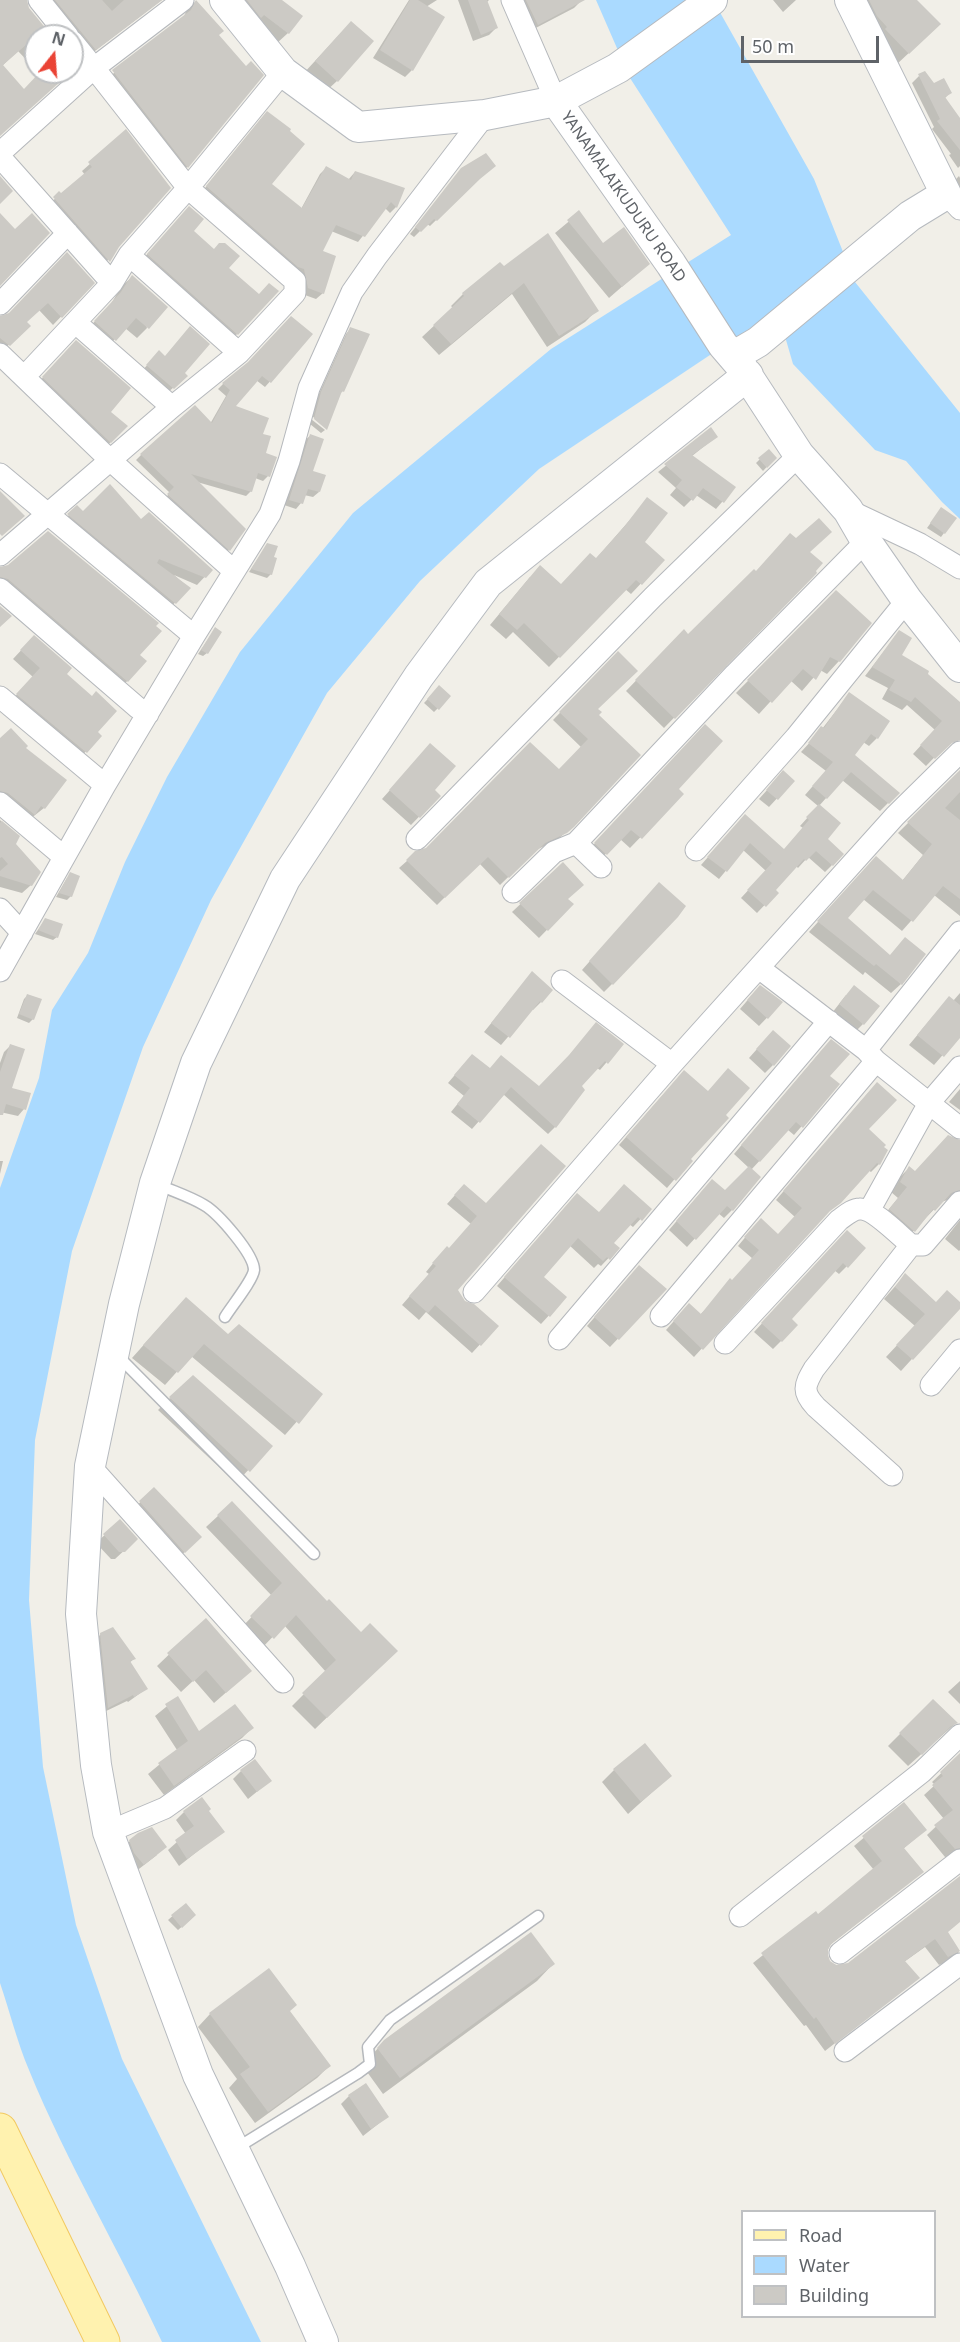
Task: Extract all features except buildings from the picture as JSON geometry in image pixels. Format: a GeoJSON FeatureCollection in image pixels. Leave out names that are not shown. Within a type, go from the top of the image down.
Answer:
{"type":"FeatureCollection","features":[{"type":"Feature","properties":{"kind":"main road"},"geometry":{"type":"LineString","coordinates":[[0,2130],[103,2342]]}},
{"type":"Feature","properties":{"kind":"street"},"geometry":{"type":"LineString","coordinates":[[39,0],[58,24]]}},
{"type":"Feature","properties":{"kind":"street"},"geometry":{"type":"LineString","coordinates":[[112,283],[0,155],[93,68],[183,0]]}},
{"type":"Feature","properties":{"kind":"street","name":"YANAMALAIKUDURU ROAD"},"geometry":{"type":"LineString","coordinates":[[225,0],[283,72],[358,128],[485,115],[556,101],[671,264],[741,355],[799,455],[848,510],[866,542],[907,600],[960,667]]}},
{"type":"Feature","properties":{"kind":"street"},"geometry":{"type":"LineString","coordinates":[[512,0],[556,101],[618,68],[712,0]]}},
{"type":"Feature","properties":{"kind":"street"},"geometry":{"type":"LineString","coordinates":[[323,2342],[290,2266],[198,2074],[108,1832],[96,1765],[81,1614],[90,1466],[115,1352],[155,1183],[196,1063],[285,879],[419,676],[488,583],[741,355],[910,216],[953,201],[850,0]]}},
{"type":"Feature","properties":{"kind":"street"},"geometry":{"type":"LineString","coordinates":[[0,555],[172,407],[239,353],[296,293],[295,281],[188,188],[84,56]]}},
{"type":"Feature","properties":{"kind":"street"},"geometry":{"type":"LineString","coordinates":[[24,377],[112,283],[129,255],[188,188],[283,72]]}},
{"type":"Feature","properties":{"kind":"street"},"geometry":{"type":"LineString","coordinates":[[0,971],[105,785],[259,533],[274,504],[289,461],[309,388],[352,292],[485,115]]}},
{"type":"Feature","properties":{"kind":"street"},"geometry":{"type":"LineString","coordinates":[[0,304],[68,233]]}},
{"type":"Feature","properties":{"kind":"street"},"geometry":{"type":"LineString","coordinates":[[129,255],[239,353]]}},
{"type":"Feature","properties":{"kind":"street"},"geometry":{"type":"LineString","coordinates":[[76,323],[172,407]]}},
{"type":"Feature","properties":{"kind":"street"},"geometry":{"type":"LineString","coordinates":[[0,354],[110,460],[234,571]]}},
{"type":"Feature","properties":{"kind":"street"},"geometry":{"type":"LineString","coordinates":[[417,839],[652,597],[799,455]]}},
{"type":"Feature","properties":{"kind":"street"},"geometry":{"type":"LineString","coordinates":[[0,474],[194,636]]}},
{"type":"Feature","properties":{"kind":"street"},"geometry":{"type":"LineString","coordinates":[[848,510],[920,544],[960,568]]}},
{"type":"Feature","properties":{"kind":"street"},"geometry":{"type":"LineString","coordinates":[[513,892],[554,852],[576,843],[735,674],[866,542]]}},
{"type":"Feature","properties":{"kind":"street"},"geometry":{"type":"LineString","coordinates":[[0,588],[148,714]]}},
{"type":"Feature","properties":{"kind":"street"},"geometry":{"type":"LineString","coordinates":[[696,850],[796,736],[907,600]]}},
{"type":"Feature","properties":{"kind":"street"},"geometry":{"type":"LineString","coordinates":[[0,697],[105,785]]}},
{"type":"Feature","properties":{"kind":"street"},"geometry":{"type":"LineString","coordinates":[[474,1292],[672,1064],[895,816],[960,752]]}},
{"type":"Feature","properties":{"kind":"street"},"geometry":{"type":"LineString","coordinates":[[0,803],[64,857]]}},
{"type":"Feature","properties":{"kind":"street"},"geometry":{"type":"LineString","coordinates":[[576,843],[601,867]]}},
{"type":"Feature","properties":{"kind":"street"},"geometry":{"type":"LineString","coordinates":[[0,909],[22,933]]}},
{"type":"Feature","properties":{"kind":"street"},"geometry":{"type":"LineString","coordinates":[[661,1316],[871,1055],[960,932]]}},
{"type":"Feature","properties":{"kind":"street"},"geometry":{"type":"LineString","coordinates":[[759,968],[829,1021],[960,1128]]}},
{"type":"Feature","properties":{"kind":"street"},"geometry":{"type":"LineString","coordinates":[[562,981],[672,1064]]}},
{"type":"Feature","properties":{"kind":"street"},"geometry":{"type":"LineString","coordinates":[[559,1339],[829,1021]]}},
{"type":"Feature","properties":{"kind":"street"},"geometry":{"type":"LineString","coordinates":[[869,1211],[929,1103],[960,1067]]}},
{"type":"Feature","properties":{"kind":"street"},"geometry":{"type":"LineString","coordinates":[[725,1343],[839,1221],[851,1212],[860,1209],[869,1211],[911,1245],[917,1246],[922,1245],[960,1202]]}},
{"type":"Feature","properties":{"kind":"street"},"geometry":{"type":"LineString","coordinates":[[892,1475],[816,1407],[808,1399],[805,1390],[807,1380],[814,1369],[911,1245]]}},
{"type":"Feature","properties":{"kind":"street"},"geometry":{"type":"LineString","coordinates":[[931,1385],[960,1350]]}},
{"type":"Feature","properties":{"kind":"street"},"geometry":{"type":"LineString","coordinates":[[90,1466],[283,1682]]}},
{"type":"Feature","properties":{"kind":"street"},"geometry":{"type":"LineString","coordinates":[[740,1916],[922,1772],[960,1736]]}},
{"type":"Feature","properties":{"kind":"street"},"geometry":{"type":"LineString","coordinates":[[108,1832],[165,1808],[245,1751]]}},
{"type":"Feature","properties":{"kind":"street"},"geometry":{"type":"LineString","coordinates":[[840,1953],[960,1860]]}},
{"type":"Feature","properties":{"kind":"street"},"geometry":{"type":"LineString","coordinates":[[845,2051],[960,1964]]}},
{"type":"Feature","properties":{"kind":"lane"},"geometry":{"type":"LineString","coordinates":[[155,1183],[212,1210],[253,1261],[254,1273],[225,1317]]}},
{"type":"Feature","properties":{"kind":"lane"},"geometry":{"type":"LineString","coordinates":[[115,1352],[314,1554]]}},
{"type":"Feature","properties":{"kind":"lane"},"geometry":{"type":"LineString","coordinates":[[234,2149],[370,2064],[368,2047],[390,2020],[538,1916]]}},
{"type":"Feature","properties":{"kind":"water"},"geometry":{"type":"Polygon","coordinates":[[[596,0],[713,0],[814,179],[855,282],[960,413],[960,519],[906,461],[875,450],[793,364],[784,333],[773,313],[539,469],[420,581],[327,693],[211,900],[143,1047],[72,1251],[35,1440],[29,1600],[43,1767],[76,1925],[122,2059],[261,2342],[162,2342],[44,2105],[21,2049],[0,1983],[0,1188],[39,1078],[52,1010],[88,953],[125,862],[167,777],[240,652],[353,513],[551,349],[731,235],[630,78],[596,0]]]}}]}
